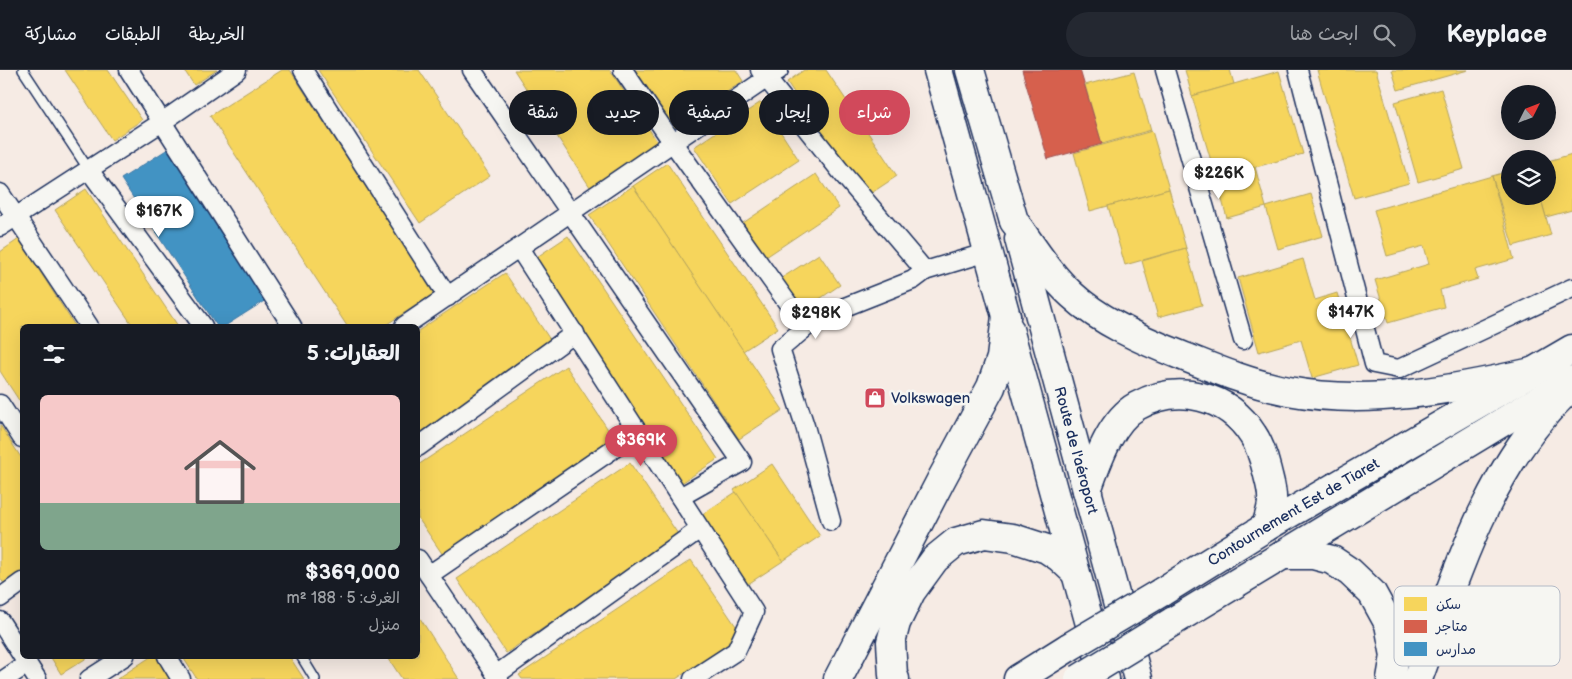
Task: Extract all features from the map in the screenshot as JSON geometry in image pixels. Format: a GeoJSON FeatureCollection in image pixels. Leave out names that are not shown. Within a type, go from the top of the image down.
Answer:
{"type":"FeatureCollection","features":[{"type":"Feature","properties":{"kind":"main road"},"geometry":{"type":"LineString","coordinates":[[938,70],[1105,679]]}},
{"type":"Feature","properties":{"kind":"main road","name":"Route de l'aéroport"},"geometry":{"type":"LineString","coordinates":[[970,70],[1014,221],[1138,679]]}},
{"type":"Feature","properties":{"kind":"main road"},"geometry":{"type":"LineString","coordinates":[[1014,221],[1048,268],[1072,296],[1113,325],[1151,344],[1224,373],[1288,391],[1337,396],[1386,396],[1444,390],[1532,372]]}},
{"type":"Feature","properties":{"kind":"main road"},"geometry":{"type":"LineString","coordinates":[[838,679],[991,388],[1001,358],[1006,316]]}},
{"type":"Feature","properties":{"kind":"main road","name":"Contournement Est de Tiaret"},"geometry":{"type":"LineString","coordinates":[[1018,679],[1266,527],[1572,349]]}},
{"type":"Feature","properties":{"kind":"main road","name":"Contournement Est de Tiaret"},"geometry":{"type":"LineString","coordinates":[[1079,679],[1572,380]]}},
{"type":"Feature","properties":{"kind":"main road"},"geometry":{"type":"LineString","coordinates":[[1452,586],[1468,544],[1500,478],[1529,434],[1572,386]]}},
{"type":"Feature","properties":{"kind":"main road"},"geometry":{"type":"LineString","coordinates":[[1087,490],[1103,446],[1120,422],[1136,407],[1164,396],[1192,394],[1212,399],[1235,414],[1254,435],[1264,461],[1272,499],[1271,512],[1266,527]]}},
{"type":"Feature","properties":{"kind":"main road"},"geometry":{"type":"LineString","coordinates":[[1038,436],[1070,427]]}},
{"type":"Feature","properties":{"kind":"main road"},"geometry":{"type":"LineString","coordinates":[[895,679],[893,675],[892,642],[896,623],[911,592],[935,559],[956,542],[984,534],[1013,538],[1047,550],[1059,557],[1075,572]]}},
{"type":"Feature","properties":{"kind":"main road"},"geometry":{"type":"LineString","coordinates":[[1283,555],[1313,555],[1332,560],[1350,572],[1372,593],[1389,624],[1394,651]]}},
{"type":"Feature","properties":{"kind":"main road"},"geometry":{"type":"LineString","coordinates":[[1391,679],[1394,662]]}},
{"type":"Feature","properties":{"kind":"main road"},"geometry":{"type":"LineString","coordinates":[[1418,679],[1423,666]]}},
{"type":"Feature","properties":{"kind":"street"},"geometry":{"type":"LineString","coordinates":[[129,70],[291,324]]}},
{"type":"Feature","properties":{"kind":"street"},"geometry":{"type":"LineString","coordinates":[[0,227],[162,122],[237,70]]}},
{"type":"Feature","properties":{"kind":"street"},"geometry":{"type":"LineString","coordinates":[[303,70],[448,297]]}},
{"type":"Feature","properties":{"kind":"street"},"geometry":{"type":"LineString","coordinates":[[472,70],[742,462],[680,497]]}},
{"type":"Feature","properties":{"kind":"street"},"geometry":{"type":"LineString","coordinates":[[622,70],[792,309],[804,329]]}},
{"type":"Feature","properties":{"kind":"street"},"geometry":{"type":"LineString","coordinates":[[1165,70],[1242,340]]}},
{"type":"Feature","properties":{"kind":"street"},"geometry":{"type":"LineString","coordinates":[[1298,70],[1374,364],[1399,369],[1572,288]]}},
{"type":"Feature","properties":{"kind":"street"},"geometry":{"type":"LineString","coordinates":[[407,324],[673,143],[768,73],[842,173],[926,271]]}},
{"type":"Feature","properties":{"kind":"street"},"geometry":{"type":"LineString","coordinates":[[89,170],[202,324]]}},
{"type":"Feature","properties":{"kind":"street"},"geometry":{"type":"LineString","coordinates":[[0,193],[87,324]]}},
{"type":"Feature","properties":{"kind":"street"},"geometry":{"type":"LineString","coordinates":[[519,248],[754,612],[736,651],[693,679]]}},
{"type":"Feature","properties":{"kind":"street"},"geometry":{"type":"LineString","coordinates":[[831,521],[805,426],[780,350],[817,318],[913,280],[926,271],[988,252]]}},
{"type":"Feature","properties":{"kind":"street"},"geometry":{"type":"LineString","coordinates":[[420,445],[574,334]]}},
{"type":"Feature","properties":{"kind":"street"},"geometry":{"type":"LineString","coordinates":[[0,404],[20,435]]}},
{"type":"Feature","properties":{"kind":"street"},"geometry":{"type":"LineString","coordinates":[[429,575],[638,432]]}},
{"type":"Feature","properties":{"kind":"street"},"geometry":{"type":"LineString","coordinates":[[420,561],[497,677],[700,529]]}},
{"type":"Feature","properties":{"kind":"street"},"geometry":{"type":"LineString","coordinates":[[0,598],[20,583]]}},
{"type":"Feature","properties":{"kind":"street"},"geometry":{"type":"LineString","coordinates":[[0,621],[20,653]]}},
{"type":"Feature","properties":{"kind":"street"},"geometry":{"type":"LineString","coordinates":[[24,659],[37,679]]}},
{"type":"Feature","properties":{"kind":"street"},"geometry":{"type":"LineString","coordinates":[[89,679],[120,659]]}},
{"type":"Feature","properties":{"kind":"street"},"geometry":{"type":"LineString","coordinates":[[168,659],[181,679]]}},
{"type":"Feature","properties":{"kind":"street"},"geometry":{"type":"LineString","coordinates":[[5,679],[27,664]]}},
{"type":"Feature","properties":{"kind":"lane"},"geometry":{"type":"LineString","coordinates":[[23,70],[89,170]]}},
{"type":"Feature","properties":{"kind":"lane"},"geometry":{"type":"LineString","coordinates":[[303,659],[315,679]]}},
{"type":"Feature","properties":{"kind":"building: سكن"},"geometry":{"type":"Polygon","coordinates":[[[65,70],[108,70],[142,120],[112,140],[65,70]]]}},
{"type":"Feature","properties":{"kind":"building: سكن"},"geometry":{"type":"Polygon","coordinates":[[[184,70],[217,70],[194,85],[184,70]]]}},
{"type":"Feature","properties":{"kind":"building: سكن"},"geometry":{"type":"Polygon","coordinates":[[[282,70],[290,70],[435,293],[387,324],[346,324],[210,116],[282,70]]]}},
{"type":"Feature","properties":{"kind":"building: سكن"},"geometry":{"type":"Polygon","coordinates":[[[318,70],[419,70],[490,176],[420,223],[318,70]]]}},
{"type":"Feature","properties":{"kind":"building: سكن"},"geometry":{"type":"Polygon","coordinates":[[[514,70],[610,70],[623,90],[587,90],[587,135],[653,135],[660,146],[592,190],[556,135],[577,135],[577,90],[527,90],[514,70]]]}},
{"type":"Feature","properties":{"kind":"building: سكن"},"geometry":{"type":"Polygon","coordinates":[[[635,70],[736,70],[743,81],[730,90],[669,90],[669,121],[659,106],[659,90],[648,90],[635,70]]]}},
{"type":"Feature","properties":{"kind":"building: سكن"},"geometry":{"type":"Polygon","coordinates":[[[804,70],[826,70],[839,90],[839,135],[870,135],[897,176],[864,198],[822,135],[829,135],[829,90],[792,90],[787,82],[804,70]]]}},
{"type":"Feature","properties":{"kind":"building: سكن"},"geometry":{"type":"Polygon","coordinates":[[[1185,70],[1230,70],[1234,84],[1192,96],[1185,70]]]}},
{"type":"Feature","properties":{"kind":"building: سكن"},"geometry":{"type":"Polygon","coordinates":[[[1317,70],[1376,70],[1409,183],[1354,198],[1317,70]]]}},
{"type":"Feature","properties":{"kind":"building: سكن"},"geometry":{"type":"Polygon","coordinates":[[[1392,70],[1468,70],[1398,90],[1392,70]]]}},
{"type":"Feature","properties":{"kind":"building: سكن"},"geometry":{"type":"Polygon","coordinates":[[[1279,71],[1303,154],[1216,178],[1192,96],[1279,71]]]}},
{"type":"Feature","properties":{"kind":"building: سكن"},"geometry":{"type":"Polygon","coordinates":[[[1134,72],[1151,130],[1102,144],[1085,85],[1134,72]]]}},
{"type":"Feature","properties":{"kind":"building: سكن"},"geometry":{"type":"Polygon","coordinates":[[[1441,89],[1464,169],[1418,182],[1395,102],[1441,89]]]}},
{"type":"Feature","properties":{"kind":"building: سكن"},"geometry":{"type":"Polygon","coordinates":[[[759,103],[759,135],[783,135],[799,160],[732,204],[694,147],[712,135],[749,135],[749,110],[759,103]]]}},
{"type":"Feature","properties":{"kind":"building: سكن"},"geometry":{"type":"Polygon","coordinates":[[[1152,131],[1169,189],[1090,211],[1074,153],[1152,131]]]}},
{"type":"Feature","properties":{"kind":"building: سكن"},"geometry":{"type":"Polygon","coordinates":[[[1572,154],[1572,210],[1546,217],[1543,205],[1556,205],[1556,159],[1572,154]]]}},
{"type":"Feature","properties":{"kind":"building: سكن"},"geometry":{"type":"Polygon","coordinates":[[[667,163],[778,328],[743,351],[633,186],[667,163]]]}},
{"type":"Feature","properties":{"kind":"building: سكن"},"geometry":{"type":"Polygon","coordinates":[[[1255,167],[1266,207],[1227,218],[1216,178],[1255,167]]]}},
{"type":"Feature","properties":{"kind":"building: سكن"},"geometry":{"type":"Polygon","coordinates":[[[816,174],[839,208],[766,257],[743,223],[816,174]]]}},
{"type":"Feature","properties":{"kind":"building: سكن"},"geometry":{"type":"Polygon","coordinates":[[[1501,174],[1501,205],[1543,205],[1551,235],[1513,246],[1492,176],[1501,174]]]}},
{"type":"Feature","properties":{"kind":"building: سكن"},"geometry":{"type":"Polygon","coordinates":[[[1492,176],[1514,259],[1475,270],[1478,279],[1440,290],[1444,307],[1388,323],[1375,280],[1429,264],[1424,246],[1387,256],[1374,210],[1492,176]]]}},
{"type":"Feature","properties":{"kind":"building: سكن"},"geometry":{"type":"Polygon","coordinates":[[[633,186],[783,410],[739,439],[589,215],[633,186]]]}},
{"type":"Feature","properties":{"kind":"building: سكن"},"geometry":{"type":"Polygon","coordinates":[[[86,189],[177,324],[132,324],[55,210],[86,189]]]}},
{"type":"Feature","properties":{"kind":"building: سكن"},"geometry":{"type":"Polygon","coordinates":[[[1169,189],[1186,248],[1125,265],[1108,206],[1169,189]]]}},
{"type":"Feature","properties":{"kind":"building: سكن"},"geometry":{"type":"Polygon","coordinates":[[[1311,194],[1323,236],[1278,249],[1266,207],[1311,194]]]}},
{"type":"Feature","properties":{"kind":"building: سكن"},"geometry":{"type":"Polygon","coordinates":[[[568,236],[718,459],[680,484],[531,261],[568,236]]]}},
{"type":"Feature","properties":{"kind":"building: سكن"},"geometry":{"type":"Polygon","coordinates":[[[19,239],[74,324],[20,324],[20,402],[0,371],[0,252],[19,239]]]}},
{"type":"Feature","properties":{"kind":"building: سكن"},"geometry":{"type":"Polygon","coordinates":[[[1186,248],[1202,305],[1158,317],[1142,261],[1186,248]]]}},
{"type":"Feature","properties":{"kind":"building: سكن"},"geometry":{"type":"Polygon","coordinates":[[[819,254],[840,285],[799,313],[777,281],[819,254]]]}},
{"type":"Feature","properties":{"kind":"building: سكن"},"geometry":{"type":"Polygon","coordinates":[[[1303,259],[1315,300],[1337,293],[1358,365],[1312,378],[1301,340],[1259,352],[1238,278],[1303,259]]]}},
{"type":"Feature","properties":{"kind":"building: سكن"},"geometry":{"type":"Polygon","coordinates":[[[505,273],[553,344],[420,433],[420,330],[505,273]]]}},
{"type":"Feature","properties":{"kind":"building: سكن"},"geometry":{"type":"Polygon","coordinates":[[[566,366],[617,443],[445,558],[420,521],[420,464],[566,366]]]}},
{"type":"Feature","properties":{"kind":"building: سكن"},"geometry":{"type":"Polygon","coordinates":[[[0,425],[20,456],[20,575],[5,585],[0,578],[0,425]]]}},
{"type":"Feature","properties":{"kind":"building: سكن"},"geometry":{"type":"Polygon","coordinates":[[[630,463],[680,537],[506,653],[457,579],[630,463]]]}},
{"type":"Feature","properties":{"kind":"building: سكن"},"geometry":{"type":"Polygon","coordinates":[[[772,464],[820,536],[783,561],[734,490],[772,464]]]}},
{"type":"Feature","properties":{"kind":"building: سكن"},"geometry":{"type":"Polygon","coordinates":[[[736,492],[783,561],[748,584],[701,515],[736,492]]]}},
{"type":"Feature","properties":{"kind":"building: سكن"},"geometry":{"type":"Polygon","coordinates":[[[691,560],[742,635],[676,679],[522,679],[519,675],[691,560]]]}},
{"type":"Feature","properties":{"kind":"building: سكن"},"geometry":{"type":"Polygon","coordinates":[[[420,618],[459,679],[402,679],[389,659],[420,659],[420,618]]]}},
{"type":"Feature","properties":{"kind":"building: سكن"},"geometry":{"type":"Polygon","coordinates":[[[52,659],[85,659],[61,674],[52,659]]]}},
{"type":"Feature","properties":{"kind":"building: سكن"},"geometry":{"type":"Polygon","coordinates":[[[147,659],[158,659],[171,679],[117,679],[147,659]]]}},
{"type":"Feature","properties":{"kind":"building: سكن"},"geometry":{"type":"Polygon","coordinates":[[[184,659],[291,659],[304,679],[197,679],[184,659]]]}},
{"type":"Feature","properties":{"kind":"building: متاجر"},"geometry":{"type":"Polygon","coordinates":[[[1022,70],[1080,70],[1102,144],[1048,159],[1022,70]]]}},
{"type":"Feature","properties":{"kind":"building: مدارس"},"geometry":{"type":"Polygon","coordinates":[[[171,147],[269,298],[228,324],[216,324],[121,179],[171,147]]]}},
{"type":"Feature","properties":{"kind":"place","name":"Volkswagen"},"geometry":{"type":"Point","coordinates":[875,398]}}]}
